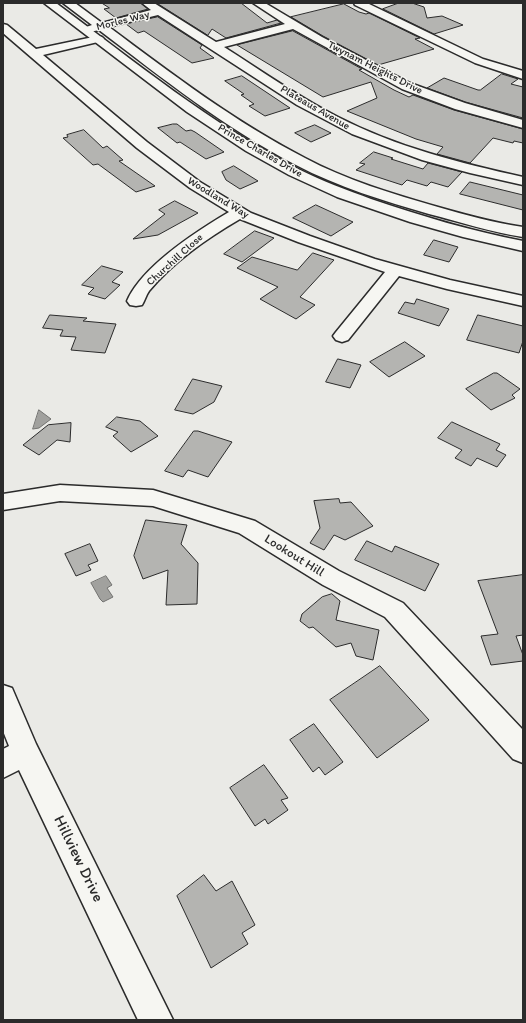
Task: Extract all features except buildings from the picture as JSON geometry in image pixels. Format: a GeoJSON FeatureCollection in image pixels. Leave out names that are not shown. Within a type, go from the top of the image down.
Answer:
{"type":"FeatureCollection","features":[{"type":"Feature","properties":{"kind":"main road","name":"Prince Charles Drive"},"geometry":{"type":"LineString","coordinates":[[49,3],[85,30],[99,32],[176,98],[237,139],[283,167],[338,192],[421,221],[523,246]]}},
{"type":"Feature","properties":{"kind":"main road"},"geometry":{"type":"LineString","coordinates":[[68,3],[99,32],[264,140],[302,162],[372,191],[406,202],[523,232]]}},
{"type":"Feature","properties":{"kind":"main road","name":"Plateaus Avenue"},"geometry":{"type":"LineString","coordinates":[[147,3],[312,108],[358,132],[406,150],[456,165],[523,181]]}},
{"type":"Feature","properties":{"kind":"main road","name":"Twynam Heights Drive"},"geometry":{"type":"LineString","coordinates":[[258,3],[372,69],[422,93],[523,124]]}},
{"type":"Feature","properties":{"kind":"main road"},"geometry":{"type":"LineString","coordinates":[[364,5],[383,3]]}},
{"type":"Feature","properties":{"kind":"main road"},"geometry":{"type":"LineString","coordinates":[[364,5],[479,61],[523,75]]}},
{"type":"Feature","properties":{"kind":"main road","name":"Morles Way"},"geometry":{"type":"LineString","coordinates":[[35,53],[160,12]]}},
{"type":"Feature","properties":{"kind":"main road"},"geometry":{"type":"LineString","coordinates":[[214,46],[294,25]]}},
{"type":"Feature","properties":{"kind":"main road","name":"Woodland Way"},"geometry":{"type":"LineString","coordinates":[[3,27],[142,145],[195,185],[240,212],[304,239],[396,269],[447,284],[523,301]]}},
{"type":"Feature","properties":{"kind":"main road","name":"Churchill Close"},"geometry":{"type":"LineString","coordinates":[[136,301],[140,291],[170,261],[200,236],[240,212]]}},
{"type":"Feature","properties":{"kind":"main road"},"geometry":{"type":"LineString","coordinates":[[342,336],[396,269]]}},
{"type":"Feature","properties":{"kind":"main road","name":"Lookout Hill"},"geometry":{"type":"LineString","coordinates":[[3,502],[60,493],[153,498],[247,527],[331,578],[394,610],[523,750]]}},
{"type":"Feature","properties":{"kind":"main road","name":"Hillview Drive"},"geometry":{"type":"LineString","coordinates":[[3,697],[14,758],[156,1020]]}},
{"type":"Feature","properties":{"kind":"shaded area"},"geometry":{"type":"Polygon","coordinates":[[[39,410],[51,419],[39,428],[33,429],[39,410]]]}},
{"type":"Feature","properties":{"kind":"shaded area"},"geometry":{"type":"Polygon","coordinates":[[[106,576],[112,585],[107,588],[113,597],[103,602],[91,583],[106,576]]]}}]}
